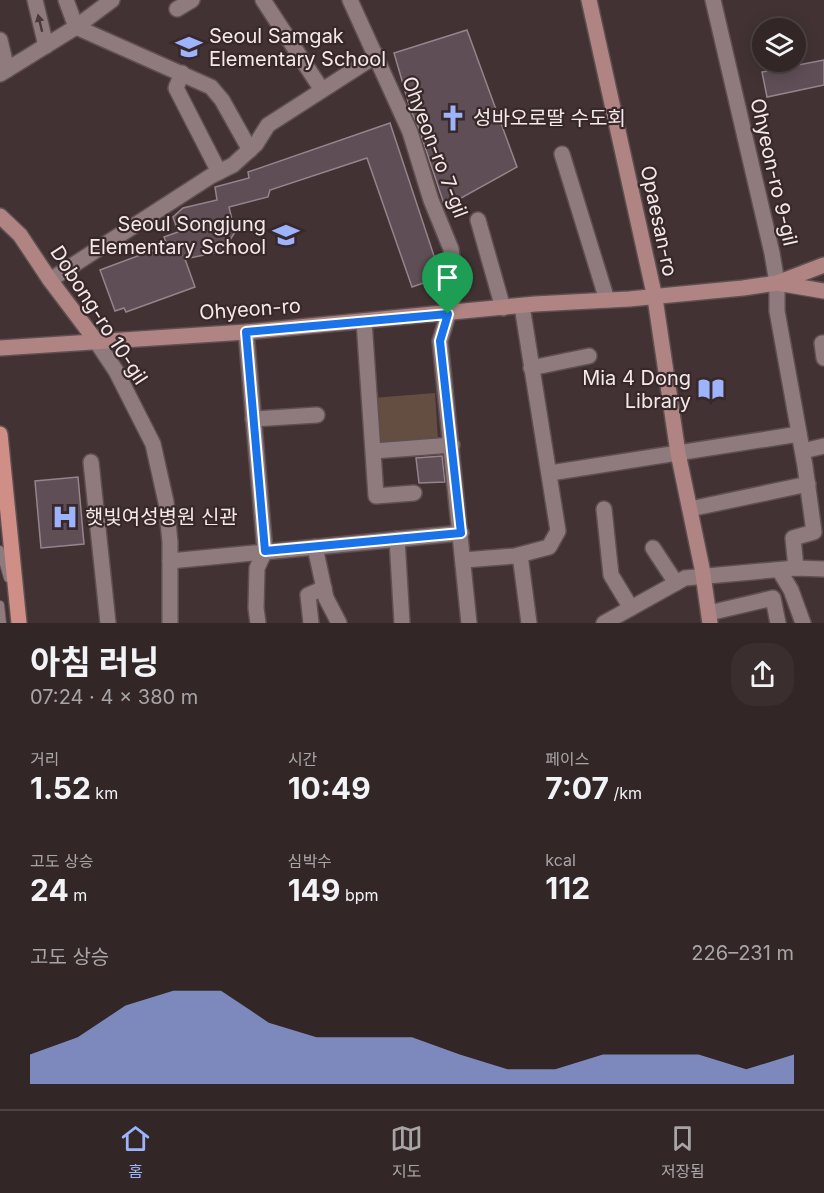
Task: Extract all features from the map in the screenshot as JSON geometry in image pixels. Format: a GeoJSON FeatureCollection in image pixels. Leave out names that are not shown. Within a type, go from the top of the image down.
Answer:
{"type":"FeatureCollection","features":[{"type":"Feature","properties":{"kind":"main road"},"geometry":{"type":"LineString","coordinates":[[0,437],[18,617]]}},
{"type":"Feature","properties":{"kind":"street"},"geometry":{"type":"LineString","coordinates":[[35,0],[46,46]]}},
{"type":"Feature","properties":{"kind":"street"},"geometry":{"type":"LineString","coordinates":[[66,0],[76,27],[211,87],[222,100],[250,150]]}},
{"type":"Feature","properties":{"kind":"street"},"geometry":{"type":"LineString","coordinates":[[0,40],[4,72],[76,27],[112,0]]}},
{"type":"Feature","properties":{"kind":"street"},"geometry":{"type":"LineString","coordinates":[[177,9],[192,0]]}},
{"type":"Feature","properties":{"kind":"street"},"geometry":{"type":"LineString","coordinates":[[263,0],[322,90]]}},
{"type":"Feature","properties":{"kind":"street","name":"Ohyeon-ro 7-gil"},"geometry":{"type":"LineString","coordinates":[[350,0],[410,132],[431,200],[451,249],[456,288],[440,341],[470,623]]}},
{"type":"Feature","properties":{"kind":"street","name":"Opaesan-ro"},"geometry":{"type":"LineString","coordinates":[[589,0],[654,297],[678,453],[710,618],[773,598],[778,623]]}},
{"type":"Feature","properties":{"kind":"street","name":"Ohyeon-ro 9-gil"},"geometry":{"type":"LineString","coordinates":[[713,0],[777,283],[777,310],[819,535]]}},
{"type":"Feature","properties":{"kind":"street"},"geometry":{"type":"LineString","coordinates":[[50,280],[233,165],[256,144],[268,125],[376,55]]}},
{"type":"Feature","properties":{"kind":"street"},"geometry":{"type":"LineString","coordinates":[[182,74],[177,88],[219,172]]}},
{"type":"Feature","properties":{"kind":"street"},"geometry":{"type":"LineString","coordinates":[[562,154],[607,300]]}},
{"type":"Feature","properties":{"kind":"street","name":"Dobong-ro 10-gil"},"geometry":{"type":"LineString","coordinates":[[0,216],[20,235],[50,280],[96,341],[116,372],[153,444],[166,502],[170,561],[170,623]]}},
{"type":"Feature","properties":{"kind":"street"},"geometry":{"type":"LineString","coordinates":[[478,220],[502,308]]}},
{"type":"Feature","properties":{"kind":"street","name":"Ohyeon-ro"},"geometry":{"type":"LineString","coordinates":[[0,348],[246,332],[522,306],[654,297],[777,283],[824,265]]}},
{"type":"Feature","properties":{"kind":"street","name":"Ohyeon-ro"},"geometry":{"type":"LineString","coordinates":[[777,283],[824,291]]}},
{"type":"Feature","properties":{"kind":"street"},"geometry":{"type":"LineString","coordinates":[[464,560],[520,555],[549,547],[558,531],[522,306]]}},
{"type":"Feature","properties":{"kind":"street"},"geometry":{"type":"LineString","coordinates":[[364,321],[376,496],[414,493]]}},
{"type":"Feature","properties":{"kind":"street"},"geometry":{"type":"LineString","coordinates":[[246,332],[265,551],[257,568],[258,623]]}},
{"type":"Feature","properties":{"kind":"street"},"geometry":{"type":"LineString","coordinates":[[824,343],[822,343],[824,358]]}},
{"type":"Feature","properties":{"kind":"street"},"geometry":{"type":"LineString","coordinates":[[531,368],[589,356]]}},
{"type":"Feature","properties":{"kind":"street"},"geometry":{"type":"LineString","coordinates":[[254,419],[317,415]]}},
{"type":"Feature","properties":{"kind":"street"},"geometry":{"type":"LineString","coordinates":[[549,473],[799,434]]}},
{"type":"Feature","properties":{"kind":"street"},"geometry":{"type":"LineString","coordinates":[[374,451],[452,445]]}},
{"type":"Feature","properties":{"kind":"street"},"geometry":{"type":"LineString","coordinates":[[803,451],[824,446]]}},
{"type":"Feature","properties":{"kind":"street"},"geometry":{"type":"LineString","coordinates":[[91,462],[108,623]]}},
{"type":"Feature","properties":{"kind":"street"},"geometry":{"type":"LineString","coordinates":[[690,509],[808,484]]}},
{"type":"Feature","properties":{"kind":"street"},"geometry":{"type":"LineString","coordinates":[[604,509],[611,575],[631,608]]}},
{"type":"Feature","properties":{"kind":"street"},"geometry":{"type":"LineString","coordinates":[[170,561],[461,533]]}},
{"type":"Feature","properties":{"kind":"street"},"geometry":{"type":"LineString","coordinates":[[796,568],[793,538],[819,535]]}},
{"type":"Feature","properties":{"kind":"street"},"geometry":{"type":"LineString","coordinates":[[397,539],[402,623]]}},
{"type":"Feature","properties":{"kind":"street"},"geometry":{"type":"LineString","coordinates":[[315,547],[326,598],[339,623]]}},
{"type":"Feature","properties":{"kind":"street"},"geometry":{"type":"LineString","coordinates":[[653,548],[676,583]]}},
{"type":"Feature","properties":{"kind":"street"},"geometry":{"type":"LineString","coordinates":[[520,555],[529,623]]}},
{"type":"Feature","properties":{"kind":"street"},"geometry":{"type":"LineString","coordinates":[[604,623],[685,578],[796,568],[824,569]]}},
{"type":"Feature","properties":{"kind":"street"},"geometry":{"type":"LineString","coordinates":[[779,570],[791,590],[803,623]]}},
{"type":"Feature","properties":{"kind":"street"},"geometry":{"type":"LineString","coordinates":[[310,623],[308,595],[324,588]]}},
{"type":"Feature","properties":{"kind":"lane"},"geometry":{"type":"LineString","coordinates":[[0,550],[18,617]]}},
{"type":"Feature","properties":{"kind":"lane"},"geometry":{"type":"LineString","coordinates":[[0,605],[2,623]]}},
{"type":"Feature","properties":{"kind":"shaded area"},"geometry":{"type":"Polygon","coordinates":[[[435,393],[438,440],[374,444],[372,398],[435,393]]]}},
{"type":"Feature","properties":{"kind":"building","name":"성바오로딸 수도회"},"geometry":{"type":"Polygon","coordinates":[[[467,30],[517,167],[445,207],[410,108],[394,53],[467,30]]]}},
{"type":"Feature","properties":{"kind":"building"},"geometry":{"type":"Polygon","coordinates":[[[824,60],[824,85],[767,97],[762,72],[806,72],[806,63],[824,60]]]}},
{"type":"Feature","properties":{"kind":"building"},"geometry":{"type":"Polygon","coordinates":[[[390,123],[441,277],[412,287],[367,158],[270,190],[268,197],[229,207],[235,232],[223,251],[185,259],[195,287],[126,312],[124,308],[115,311],[100,270],[167,245],[164,237],[178,232],[173,217],[183,208],[217,200],[215,187],[249,178],[248,172],[390,123]]]}},
{"type":"Feature","properties":{"kind":"building"},"geometry":{"type":"Polygon","coordinates":[[[442,456],[445,482],[419,483],[416,458],[442,456]]]}},
{"type":"Feature","properties":{"kind":"building"},"geometry":{"type":"Polygon","coordinates":[[[78,477],[84,544],[41,548],[35,481],[78,477]]]}},
{"type":"Feature","properties":{"kind":"place","name":"Seoul Samgak Elementary School"},"geometry":{"type":"Point","coordinates":[189,47]}},
{"type":"Feature","properties":{"kind":"place","name":"성바오로딸 수도회"},"geometry":{"type":"Point","coordinates":[453,118]}},
{"type":"Feature","properties":{"kind":"place","name":"Seoul Songjung Elementary School"},"geometry":{"type":"Point","coordinates":[286,235]}},
{"type":"Feature","properties":{"kind":"place","name":"Mia 4 Dong Library"},"geometry":{"type":"Point","coordinates":[711,389]}},
{"type":"Feature","properties":{"kind":"place","name":"햇빛여성병원 신관"},"geometry":{"type":"Point","coordinates":[65,517]}},
{"type":"Feature","properties":{"kind":"route"},"geometry":{"type":"LineString","coordinates":[[448,314],[440,341],[461,533],[265,551],[246,332],[448,314]]}}]}
